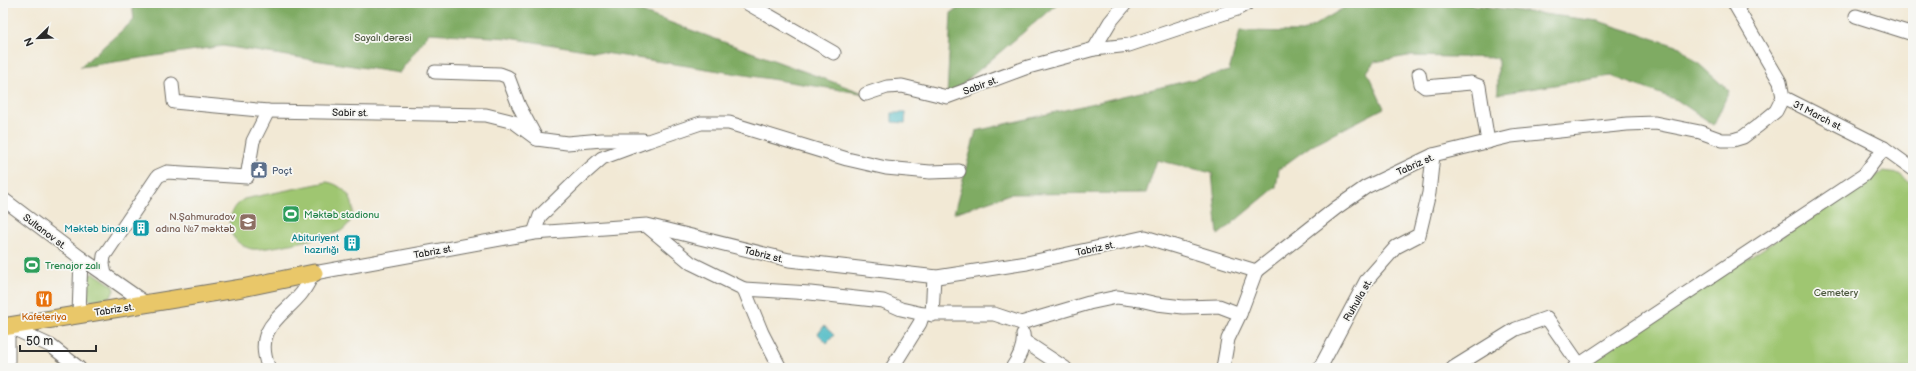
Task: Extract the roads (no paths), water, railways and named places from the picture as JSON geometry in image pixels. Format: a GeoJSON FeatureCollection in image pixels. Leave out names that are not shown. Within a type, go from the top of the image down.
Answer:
{"type":"FeatureCollection","features":[{"type":"Feature","properties":{"kind":"main road","name":"Tabriz st."},"geometry":{"type":"LineString","coordinates":[[6,326],[242,288],[314,273]]}},
{"type":"Feature","properties":{"kind":"street"},"geometry":{"type":"LineString","coordinates":[[747,3],[834,53]]}},
{"type":"Feature","properties":{"kind":"street"},"geometry":{"type":"LineString","coordinates":[[1094,49],[1110,22],[1126,3]]}},
{"type":"Feature","properties":{"kind":"street","name":"Sabir st."},"geometry":{"type":"LineString","coordinates":[[866,94],[887,87],[902,86],[947,97],[1028,67],[1094,49],[1129,45],[1237,9],[1248,3]]}},
{"type":"Feature","properties":{"kind":"street","name":"31 March st."},"geometry":{"type":"LineString","coordinates":[[1734,3],[1780,82],[1783,97],[1884,148],[1913,169]]}},
{"type":"Feature","properties":{"kind":"street"},"geometry":{"type":"LineString","coordinates":[[1856,16],[1913,34]]}},
{"type":"Feature","properties":{"kind":"street"},"geometry":{"type":"LineString","coordinates":[[435,72],[500,74],[508,77],[519,106],[537,139],[567,143],[609,140],[648,140]]}},
{"type":"Feature","properties":{"kind":"street"},"geometry":{"type":"LineString","coordinates":[[1419,74],[1422,84],[1425,87],[1471,84],[1479,86],[1488,142]]}},
{"type":"Feature","properties":{"kind":"street","name":"Sabir st."},"geometry":{"type":"LineString","coordinates":[[172,84],[174,102],[268,111],[486,115],[514,122],[537,139]]}},
{"type":"Feature","properties":{"kind":"street","name":"Tabriz st."},"geometry":{"type":"LineString","coordinates":[[314,273],[534,233],[647,225],[789,260],[934,277],[959,275],[1027,263],[1145,237],[1256,271],[1336,208],[1366,187],[1433,155],[1511,136],[1627,124],[1656,123],[1700,132],[1722,140],[1733,140],[1743,137],[1776,111],[1783,97]]}},
{"type":"Feature","properties":{"kind":"street"},"geometry":{"type":"LineString","coordinates":[[105,275],[103,264],[104,256],[158,176],[167,172],[247,177],[253,141],[268,111]]}},
{"type":"Feature","properties":{"kind":"street"},"geometry":{"type":"LineString","coordinates":[[534,233],[540,216],[572,184],[602,158],[648,140],[701,123],[729,123],[847,159],[886,168],[930,172],[959,171]]}},
{"type":"Feature","properties":{"kind":"street"},"geometry":{"type":"LineString","coordinates":[[1453,368],[1516,329],[1547,318],[1577,366],[1864,175],[1884,148]]}},
{"type":"Feature","properties":{"kind":"street","name":"Ruhulla st."},"geometry":{"type":"LineString","coordinates":[[1320,368],[1366,281],[1396,247],[1419,236],[1429,193],[1433,155]]}},
{"type":"Feature","properties":{"kind":"street","name":"Sultanov st."},"geometry":{"type":"LineString","coordinates":[[3,198],[81,258],[147,304]]}},
{"type":"Feature","properties":{"kind":"street"},"geometry":{"type":"LineString","coordinates":[[647,225],[691,263],[744,289],[810,293],[883,301],[901,309],[927,315],[994,314],[1021,323],[1089,303],[1118,297],[1183,307],[1218,306],[1240,314]]}},
{"type":"Feature","properties":{"kind":"street"},"geometry":{"type":"LineString","coordinates":[[79,314],[81,258]]}},
{"type":"Feature","properties":{"kind":"street"},"geometry":{"type":"LineString","coordinates":[[1223,368],[1228,339],[1240,314],[1256,271]]}},
{"type":"Feature","properties":{"kind":"street"},"geometry":{"type":"LineString","coordinates":[[268,367],[265,357],[266,337],[272,322],[302,293],[314,273]]}},
{"type":"Feature","properties":{"kind":"street"},"geometry":{"type":"LineString","coordinates":[[892,368],[920,323],[927,315],[934,277]]}},
{"type":"Feature","properties":{"kind":"street"},"geometry":{"type":"LineString","coordinates":[[744,289],[762,333],[780,368]]}},
{"type":"Feature","properties":{"kind":"street"},"geometry":{"type":"LineString","coordinates":[[1012,368],[1020,357],[1024,341],[1021,323]]}},
{"type":"Feature","properties":{"kind":"street"},"geometry":{"type":"LineString","coordinates":[[8,368],[6,326],[52,346],[79,368]]}},
{"type":"Feature","properties":{"kind":"street"},"geometry":{"type":"LineString","coordinates":[[1024,341],[1065,368]]}},
{"type":"Feature","properties":{"kind":"water"},"geometry":{"type":"Polygon","coordinates":[[[892,113],[906,113],[905,123],[892,122],[892,113]]]}},
{"type":"Feature","properties":{"kind":"water"},"geometry":{"type":"Polygon","coordinates":[[[824,326],[834,335],[827,343],[818,334],[824,326]]]}},
{"type":"Feature","properties":{"kind":"place","name":"Poçt"},"geometry":{"type":"Point","coordinates":[259,170]}},
{"type":"Feature","properties":{"kind":"place","name":"Məktəb stadionu"},"geometry":{"type":"Point","coordinates":[291,214]}},
{"type":"Feature","properties":{"kind":"place","name":"N.Şahmuradov adına №7 məktəb"},"geometry":{"type":"Point","coordinates":[248,222]}},
{"type":"Feature","properties":{"kind":"place","name":"Məktəb binası"},"geometry":{"type":"Point","coordinates":[141,228]}},
{"type":"Feature","properties":{"kind":"place","name":"Abituriyent hazırlığı"},"geometry":{"type":"Point","coordinates":[352,243]}},
{"type":"Feature","properties":{"kind":"place","name":"Trenajor zalı"},"geometry":{"type":"Point","coordinates":[32,265]}},
{"type":"Feature","properties":{"kind":"place","name":"Kafeteriya"},"geometry":{"type":"Point","coordinates":[44,299]}},
{"type":"Feature","properties":{"kind":"park label","name":"Sayalı dərəsi"},"geometry":{"type":"Point","coordinates":[383,37]}},
{"type":"Feature","properties":{"kind":"park label","name":"Cemetery"},"geometry":{"type":"Point","coordinates":[1836,292]}}]}
